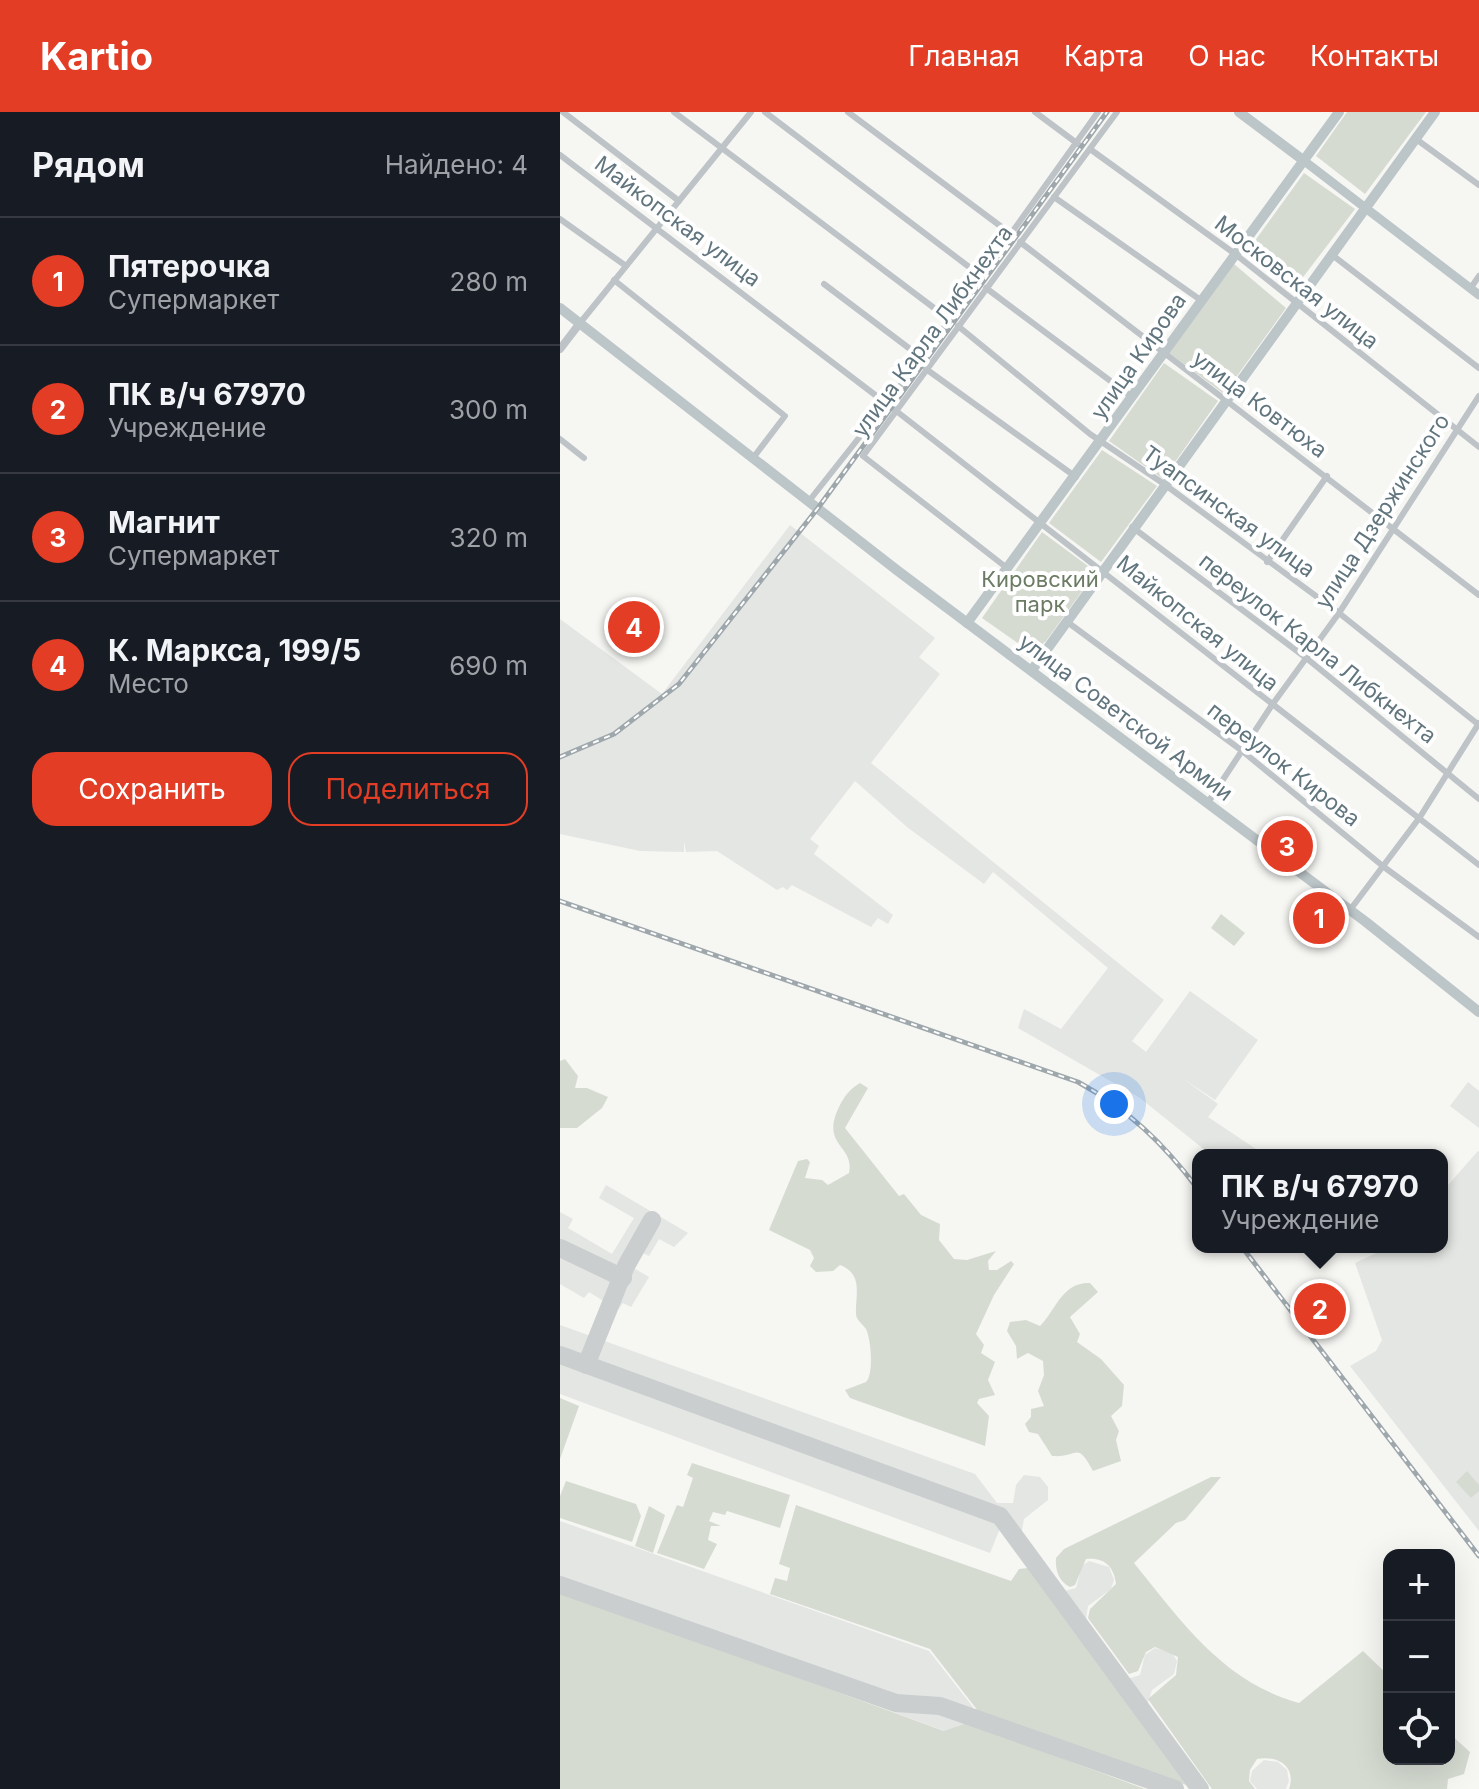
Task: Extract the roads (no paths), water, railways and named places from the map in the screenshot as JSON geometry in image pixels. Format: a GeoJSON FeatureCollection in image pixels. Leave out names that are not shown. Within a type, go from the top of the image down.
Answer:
{"type":"FeatureCollection","features":[{"type":"Feature","properties":{"kind":"main road"},"geometry":{"type":"LineString","coordinates":[[1239,112],[1475,292]]}},
{"type":"Feature","properties":{"kind":"main road","name":"улица Кирова"},"geometry":{"type":"LineString","coordinates":[[967,623],[1102,442],[1162,354],[1339,112]]}},
{"type":"Feature","properties":{"kind":"main road"},"geometry":{"type":"LineString","coordinates":[[1032,670],[1132,527],[1435,112]]}},
{"type":"Feature","properties":{"kind":"main road","name":"улица Советской Армии"},"geometry":{"type":"LineString","coordinates":[[560,308],[967,623],[1350,910],[1479,1012]]}},
{"type":"Feature","properties":{"kind":"street"},"geometry":{"type":"LineString","coordinates":[[563,112],[679,201]]}},
{"type":"Feature","properties":{"kind":"street"},"geometry":{"type":"LineString","coordinates":[[674,112],[950,320]]}},
{"type":"Feature","properties":{"kind":"street"},"geometry":{"type":"LineString","coordinates":[[765,112],[981,276]]}},
{"type":"Feature","properties":{"kind":"street"},"geometry":{"type":"LineString","coordinates":[[848,112],[1011,234]]}},
{"type":"Feature","properties":{"kind":"street"},"geometry":{"type":"LineString","coordinates":[[1035,112],[1078,144]]}},
{"type":"Feature","properties":{"kind":"street","name":"улица Карла Либкнехта"},"geometry":{"type":"LineString","coordinates":[[809,501],[922,358],[1098,112]]}},
{"type":"Feature","properties":{"kind":"street","name":"улица Карла Либкнехта"},"geometry":{"type":"LineString","coordinates":[[1007,568],[863,456],[1117,112]]}},
{"type":"Feature","properties":{"kind":"street"},"geometry":{"type":"LineString","coordinates":[[560,349],[747,113]]}},
{"type":"Feature","properties":{"kind":"street"},"geometry":{"type":"LineString","coordinates":[[1416,139],[1479,185]]}},
{"type":"Feature","properties":{"kind":"street","name":"Московская улица"},"geometry":{"type":"LineString","coordinates":[[1090,149],[1235,254],[1479,447]]}},
{"type":"Feature","properties":{"kind":"street","name":"Майкопская улица"},"geometry":{"type":"LineString","coordinates":[[560,155],[887,404]]}},
{"type":"Feature","properties":{"kind":"street"},"geometry":{"type":"LineString","coordinates":[[1054,197],[1202,301]]}},
{"type":"Feature","properties":{"kind":"street"},"geometry":{"type":"LineString","coordinates":[[560,219],[626,266]]}},
{"type":"Feature","properties":{"kind":"street","name":"улица Ковтюха"},"geometry":{"type":"LineString","coordinates":[[1020,242],[1479,595]]}},
{"type":"Feature","properties":{"kind":"street"},"geometry":{"type":"LineString","coordinates":[[1331,254],[1479,368]]}},
{"type":"Feature","properties":{"kind":"street"},"geometry":{"type":"LineString","coordinates":[[1475,292],[1479,276]]}},
{"type":"Feature","properties":{"kind":"street"},"geometry":{"type":"LineString","coordinates":[[614,280],[785,416],[753,458]]}},
{"type":"Feature","properties":{"kind":"street","name":"улица Карла Либкнехта"},"geometry":{"type":"LineString","coordinates":[[824,284],[922,358]]}},
{"type":"Feature","properties":{"kind":"street"},"geometry":{"type":"LineString","coordinates":[[986,288],[1132,397]]}},
{"type":"Feature","properties":{"kind":"street","name":"Туапсинская улица"},"geometry":{"type":"LineString","coordinates":[[958,326],[1102,442],[1339,613],[1479,724]]}},
{"type":"Feature","properties":{"kind":"street"},"geometry":{"type":"LineString","coordinates":[[926,369],[1076,477]]}},
{"type":"Feature","properties":{"kind":"street","name":"улица Дзержинского"},"geometry":{"type":"LineString","coordinates":[[1207,804],[1305,657],[1339,613],[1479,396]]}},
{"type":"Feature","properties":{"kind":"street","name":"Майкопская улица"},"geometry":{"type":"LineString","coordinates":[[895,410],[1479,865]]}},
{"type":"Feature","properties":{"kind":"street"},"geometry":{"type":"LineString","coordinates":[[560,439],[584,458]]}},
{"type":"Feature","properties":{"kind":"street","name":"улица Ковтюха"},"geometry":{"type":"LineString","coordinates":[[1267,562],[1327,476]]}},
{"type":"Feature","properties":{"kind":"street","name":"переулок Карла Либкнехта"},"geometry":{"type":"LineString","coordinates":[[1132,527],[1305,657],[1479,799]]}},
{"type":"Feature","properties":{"kind":"street","name":"переулок Кирова"},"geometry":{"type":"LineString","coordinates":[[1066,620],[1241,750],[1384,867],[1479,937]]}},
{"type":"Feature","properties":{"kind":"street"},"geometry":{"type":"LineString","coordinates":[[1350,910],[1420,817],[1479,724]]}},
{"type":"Feature","properties":{"kind":"railway"},"geometry":{"type":"LineString","coordinates":[[560,757],[614,734],[679,684],[818,508],[1107,112]]}},
{"type":"Feature","properties":{"kind":"railway"},"geometry":{"type":"LineString","coordinates":[[560,901],[1078,1082],[1144,1129],[1192,1182]]}},
{"type":"Feature","properties":{"kind":"railway"},"geometry":{"type":"LineString","coordinates":[[1247,1253],[1479,1556]]}},
{"type":"Feature","properties":{"kind":"place","name":"К. Маркса, 199/5"},"geometry":{"type":"Point","coordinates":[634,627]}},
{"type":"Feature","properties":{"kind":"place","name":"Магнит"},"geometry":{"type":"Point","coordinates":[1287,846]}},
{"type":"Feature","properties":{"kind":"place","name":"Пятерочка"},"geometry":{"type":"Point","coordinates":[1319,918]}},
{"type":"Feature","properties":{"kind":"place","name":"ПК в/ч 67970"},"geometry":{"type":"Point","coordinates":[1320,1309]}},
{"type":"Feature","properties":{"kind":"park label","name":"Кировский парк"},"geometry":{"type":"Point","coordinates":[1040,592]}}]}
